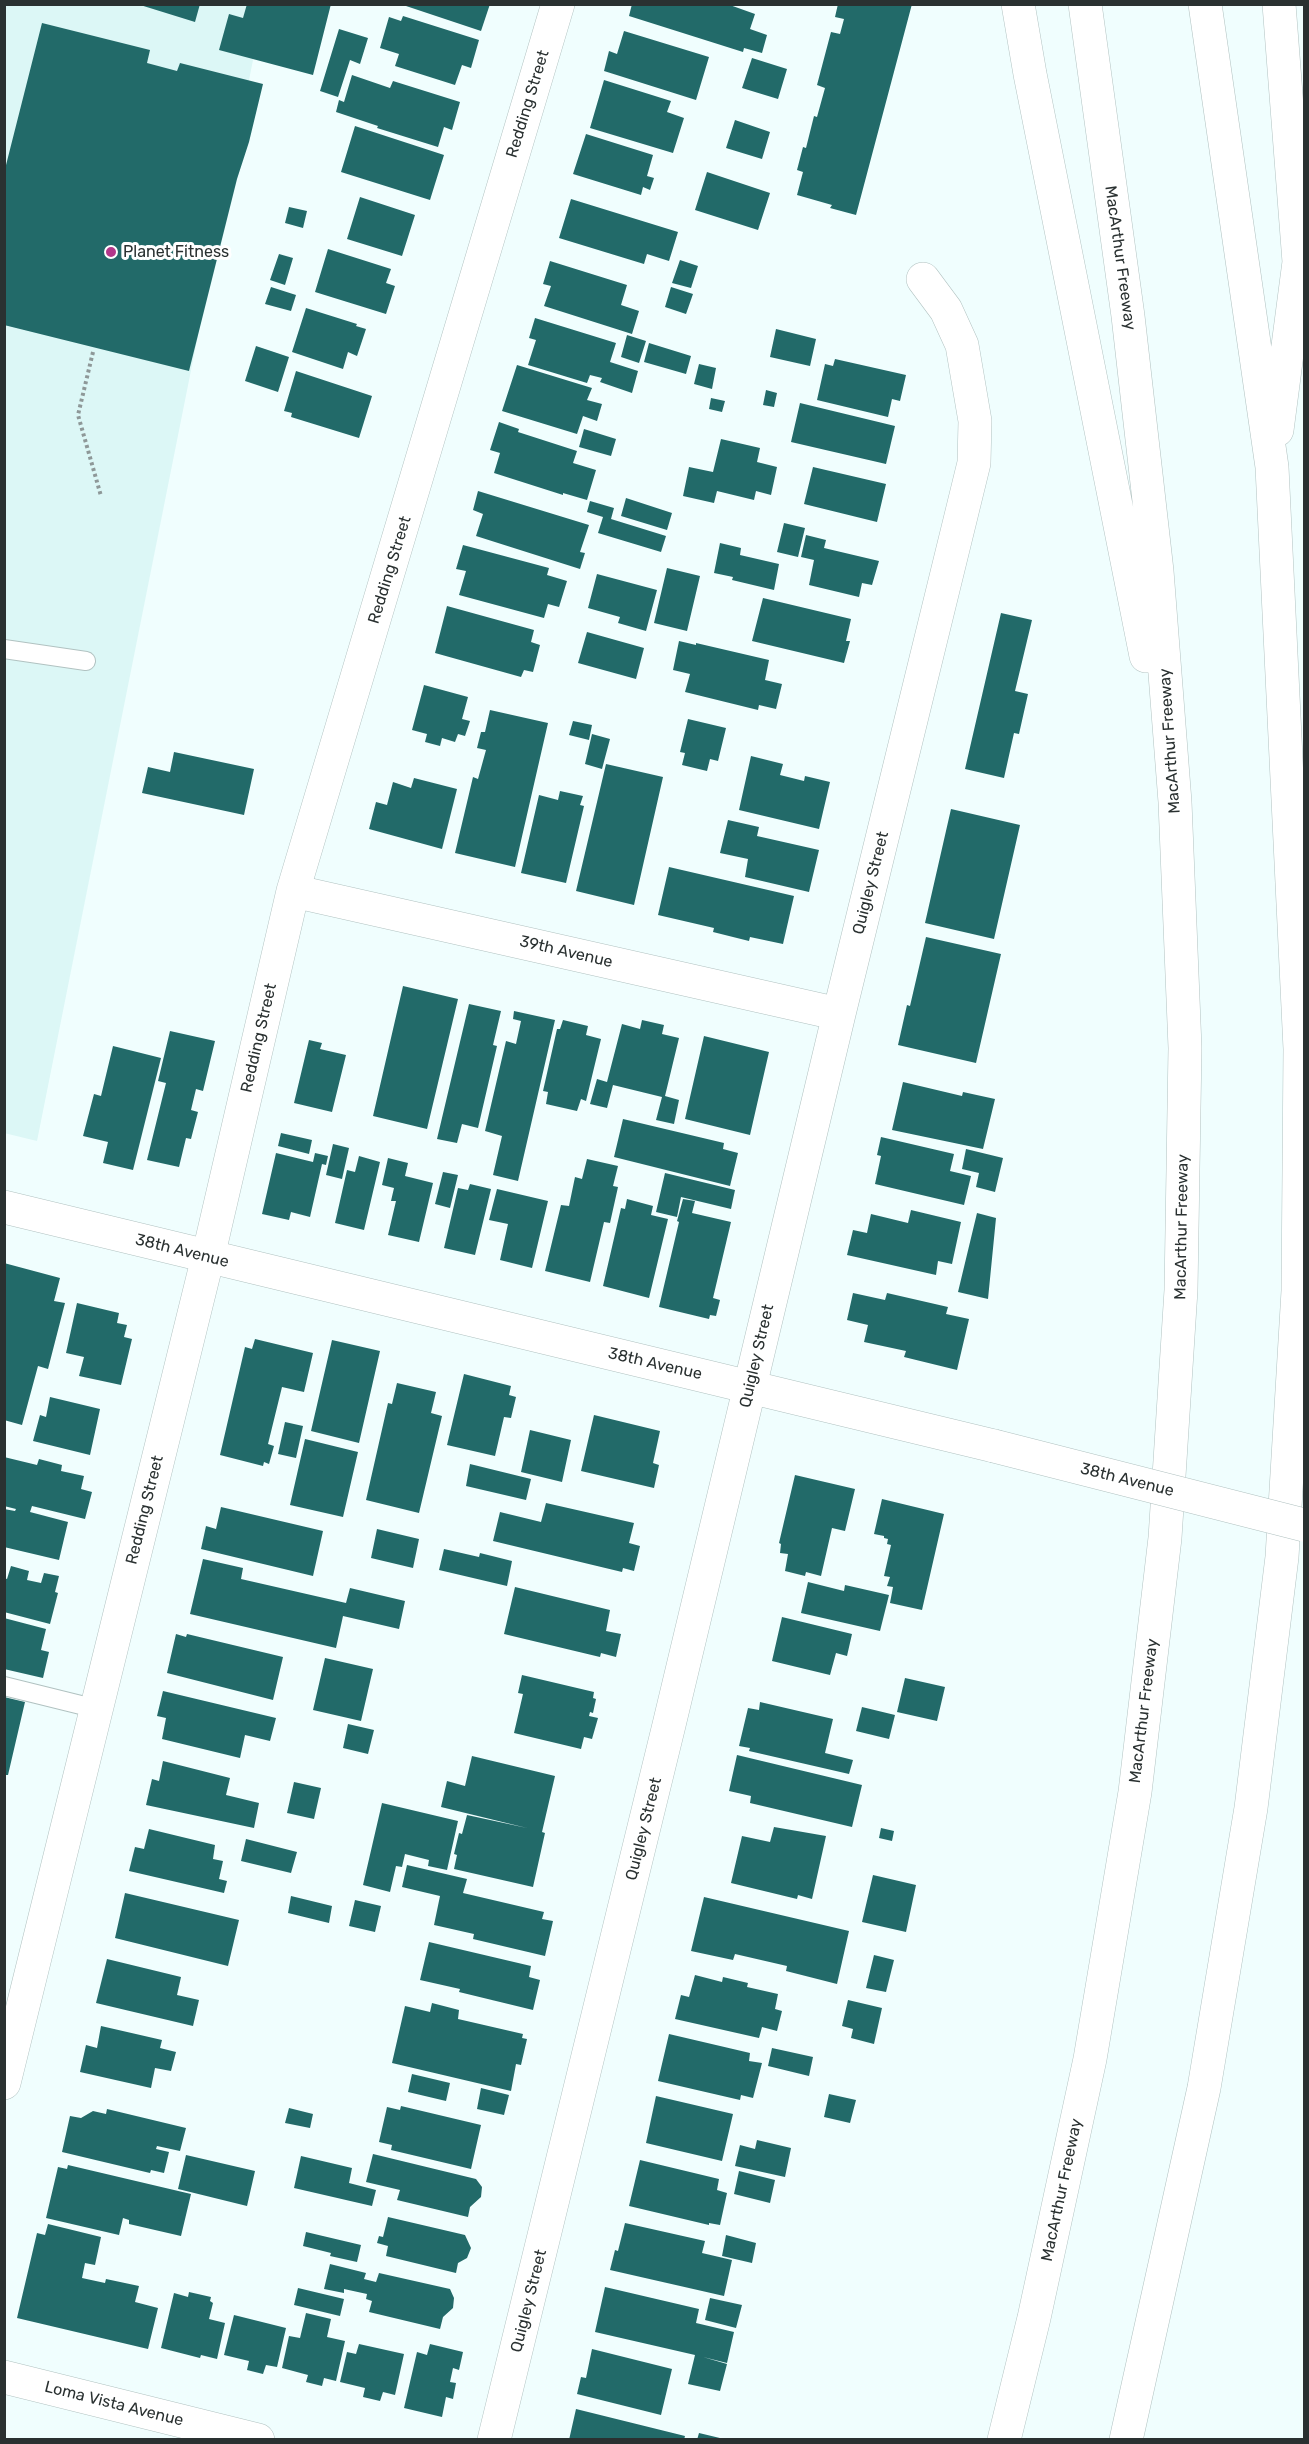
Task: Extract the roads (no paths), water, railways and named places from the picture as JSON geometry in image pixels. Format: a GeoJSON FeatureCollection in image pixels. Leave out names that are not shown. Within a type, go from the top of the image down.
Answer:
{"type":"FeatureCollection","features":[{"type":"Feature","properties":{"kind":"main road","name":"Redding Street"},"geometry":{"type":"LineString","coordinates":[[4,2084],[208,1257],[293,891],[558,4]]}},
{"type":"Feature","properties":{"kind":"main road"},"geometry":{"type":"LineString","coordinates":[[1018,4],[1064,249],[1175,802]]}},
{"type":"Feature","properties":{"kind":"main road","name":"MacArthur Freeway"},"geometry":{"type":"LineString","coordinates":[[1004,2439],[1034,2318],[1090,2059],[1135,1792],[1165,1538],[1181,1290],[1185,1060],[1175,802],[1156,571],[1130,328],[1085,4]]}},
{"type":"Feature","properties":{"kind":"main road"},"geometry":{"type":"LineString","coordinates":[[1126,2439],[1204,2088],[1251,1808],[1282,1557],[1298,1291],[1300,1049],[1272,467],[1205,4]]}},
{"type":"Feature","properties":{"kind":"main road"},"geometry":{"type":"LineString","coordinates":[[1272,467],[1299,262],[1279,4]]}},
{"type":"Feature","properties":{"kind":"main road","name":"Quigley Street"},"geometry":{"type":"LineString","coordinates":[[494,2439],[974,463],[975,421],[962,345],[946,310],[923,279]]}},
{"type":"Feature","properties":{"kind":"main road","name":"39th Avenue"},"geometry":{"type":"LineString","coordinates":[[293,891],[839,1014]]}},
{"type":"Feature","properties":{"kind":"main road","name":"38th Avenue"},"geometry":{"type":"LineString","coordinates":[[4,1207],[749,1386],[1305,1525]]}},
{"type":"Feature","properties":{"kind":"main road","name":"Loma Vista Avenue"},"geometry":{"type":"LineString","coordinates":[[4,2377],[258,2439]]}},
{"type":"Feature","properties":{"kind":"lane"},"geometry":{"type":"LineString","coordinates":[[4,649],[86,661]]}},
{"type":"Feature","properties":{"kind":"lane"},"geometry":{"type":"LineString","coordinates":[[4,1686],[97,1709]]}},
{"type":"Feature","properties":{"kind":"place","name":"Planet Fitness"},"geometry":{"type":"Point","coordinates":[111,252]}}]}
